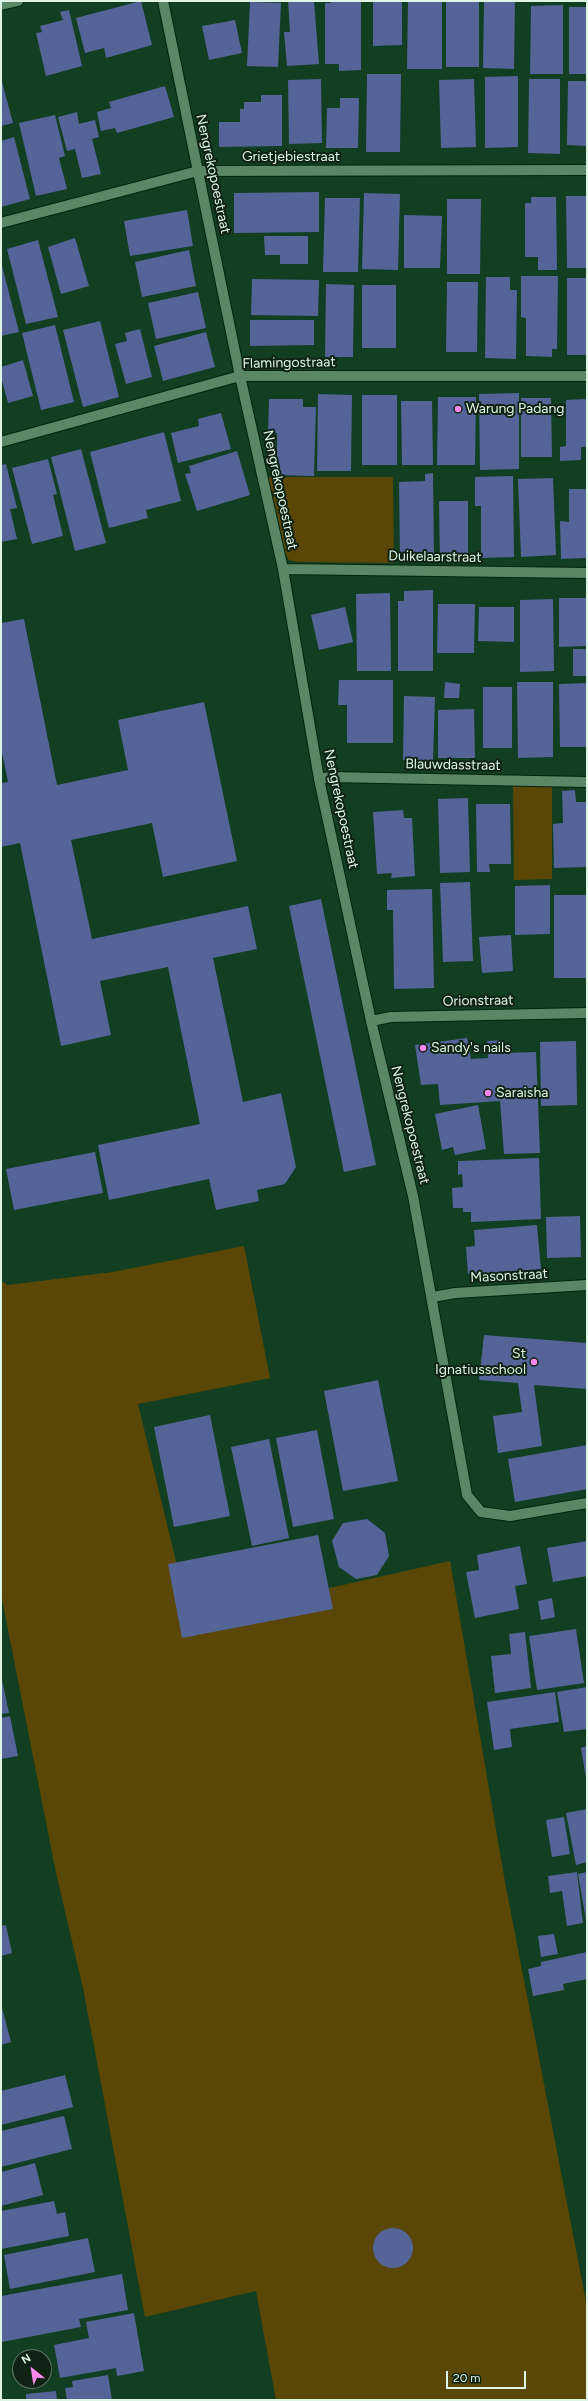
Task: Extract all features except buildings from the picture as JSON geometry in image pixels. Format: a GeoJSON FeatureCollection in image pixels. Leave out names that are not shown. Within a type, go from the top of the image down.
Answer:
{"type":"FeatureCollection","features":[{"type":"Feature","properties":{"kind":"street"},"geometry":{"type":"LineString","coordinates":[[1,5],[18,1]]}},
{"type":"Feature","properties":{"kind":"street","name":"Nengrekopoestraat"},"geometry":{"type":"LineString","coordinates":[[164,1],[240,376],[283,569],[319,779],[371,1021],[413,1196],[433,1297],[467,1495],[481,1512],[510,1516],[587,1503]]}},
{"type":"Feature","properties":{"kind":"street","name":"Grietjebiestraat"},"geometry":{"type":"LineString","coordinates":[[1,223],[198,171],[587,170]]}},
{"type":"Feature","properties":{"kind":"street","name":"Flamingostraat"},"geometry":{"type":"LineString","coordinates":[[1,442],[240,376],[587,376]]}},
{"type":"Feature","properties":{"kind":"street","name":"Duikelaarstraat"},"geometry":{"type":"LineString","coordinates":[[283,569],[587,573]]}},
{"type":"Feature","properties":{"kind":"street","name":"Blauwdasstraat"},"geometry":{"type":"LineString","coordinates":[[319,779],[330,777],[587,782]]}},
{"type":"Feature","properties":{"kind":"street","name":"Orionstraat"},"geometry":{"type":"LineString","coordinates":[[371,1021],[391,1017],[587,1013]]}},
{"type":"Feature","properties":{"kind":"street","name":"Masonstraat"},"geometry":{"type":"LineString","coordinates":[[433,1297],[455,1293],[587,1285]]}},
{"type":"Feature","properties":{"kind":"shaded area"},"geometry":{"type":"Polygon","coordinates":[[[267,477],[393,477],[394,563],[298,562],[289,560],[285,553],[267,477]]]}},
{"type":"Feature","properties":{"kind":"shaded area"},"geometry":{"type":"Polygon","coordinates":[[[552,781],[552,879],[514,880],[513,782],[552,781]]]}},
{"type":"Feature","properties":{"kind":"shaded area"},"geometry":{"type":"Polygon","coordinates":[[[244,1246],[270,1378],[138,1404],[184,1595],[187,1620],[450,1561],[505,1882],[587,2307],[587,2400],[276,2400],[256,2291],[145,2317],[83,1988],[56,1873],[1,1594],[1,1281],[8,1285],[113,1272],[244,1246]]]}},
{"type":"Feature","properties":{"kind":"place","name":"Warung Padang"},"geometry":{"type":"Point","coordinates":[458,409]}},
{"type":"Feature","properties":{"kind":"place","name":"Sandy's nails"},"geometry":{"type":"Point","coordinates":[423,1048]}},
{"type":"Feature","properties":{"kind":"place","name":"Saraisha"},"geometry":{"type":"Point","coordinates":[488,1093]}},
{"type":"Feature","properties":{"kind":"place","name":"St Ignatiusschool"},"geometry":{"type":"Point","coordinates":[534,1362]}}]}
